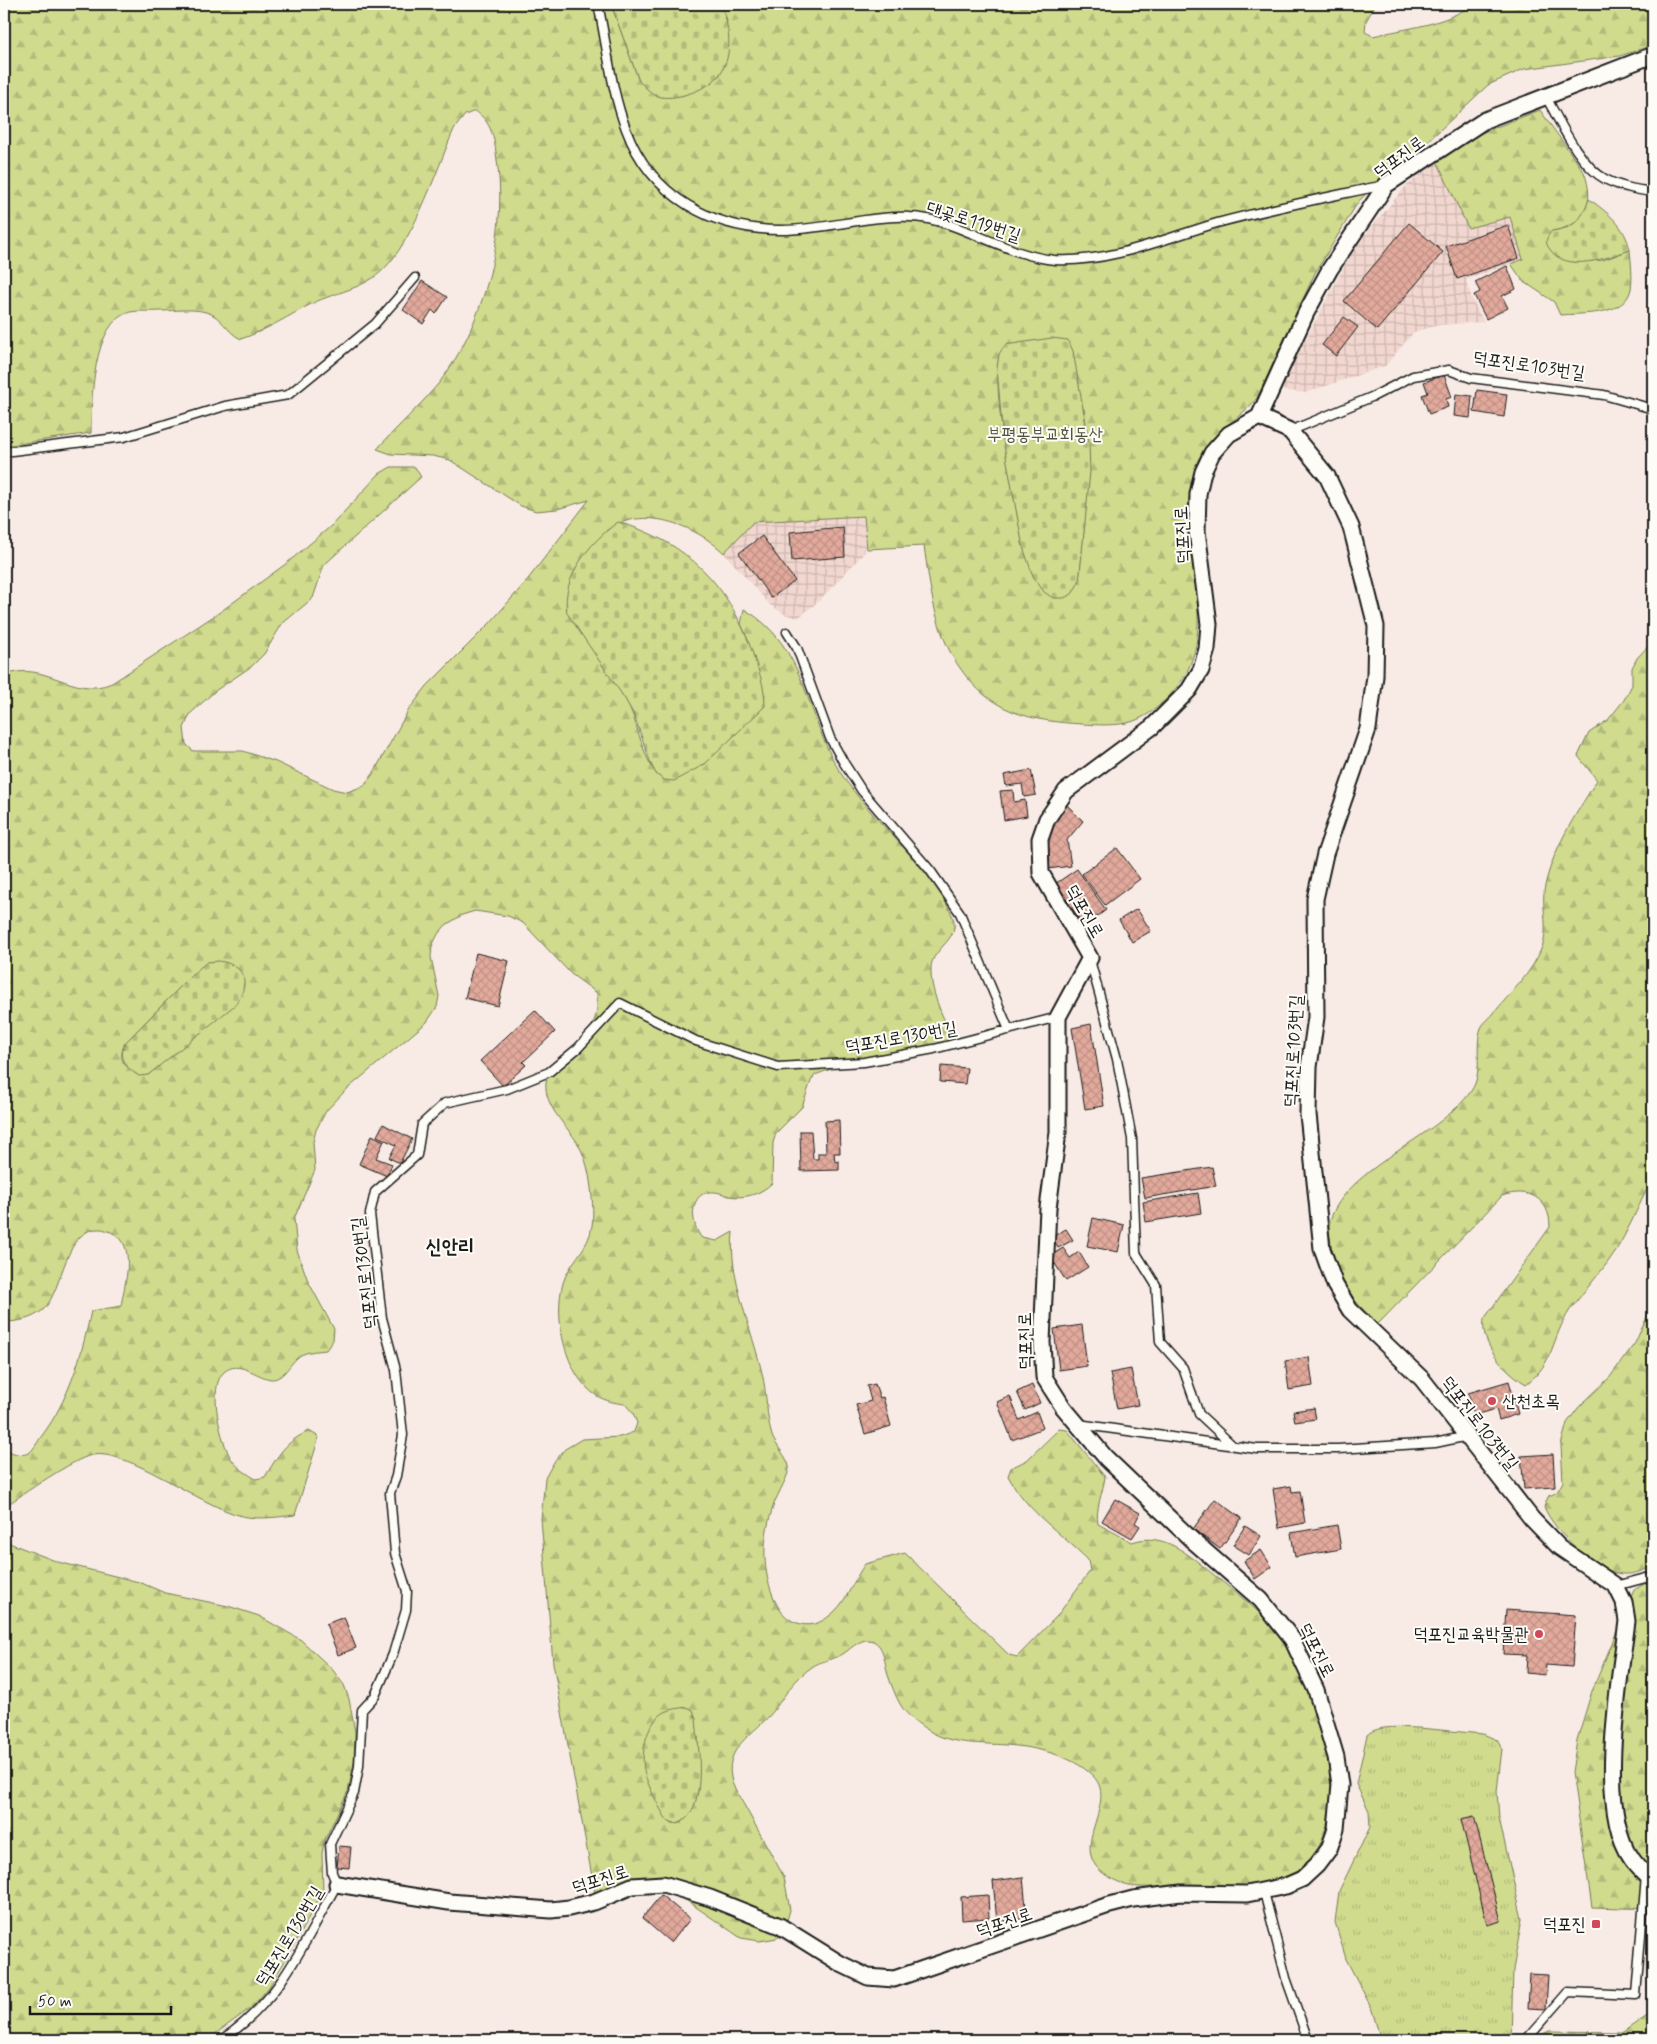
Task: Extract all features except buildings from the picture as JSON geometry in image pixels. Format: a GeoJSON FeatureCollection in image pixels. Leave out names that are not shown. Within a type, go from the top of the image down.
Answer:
{"type":"FeatureCollection","features":[{"type":"Feature","properties":{"kind":"street","name":"덕포진로"},"geometry":{"type":"LineString","coordinates":[[337,1884],[449,1902],[551,1910],[594,1902],[632,1886],[663,1884],[710,1898],[780,1926],[840,1964],[868,1977],[894,1979],[1106,1906],[1133,1899],[1181,1893],[1264,1892],[1302,1879],[1317,1866],[1329,1849],[1336,1829],[1340,1784],[1336,1757],[1316,1690],[1292,1639],[1280,1621],[1261,1600],[1224,1570],[1106,1458],[1063,1407],[1044,1378],[1048,1208],[1058,1132],[1058,1017],[1090,958],[1041,873],[1040,839],[1047,819],[1066,790],[1152,727],[1189,690],[1201,670],[1207,649],[1209,624],[1197,531],[1198,494],[1203,472],[1212,453],[1229,434],[1259,417],[1306,313],[1330,268],[1386,185],[1485,120],[1544,95],[1653,55]]}},
{"type":"Feature","properties":{"kind":"street","name":"덕포진로103번길"},"geometry":{"type":"LineString","coordinates":[[1259,417],[1290,431],[1327,476],[1351,527],[1364,572],[1376,626],[1375,676],[1368,728],[1325,854],[1315,899],[1316,1016],[1309,1067],[1308,1114],[1322,1249],[1335,1285],[1350,1310],[1422,1379],[1532,1519],[1559,1547],[1616,1586]]}},
{"type":"Feature","properties":{"kind":"street"},"geometry":{"type":"LineString","coordinates":[[1616,1586],[1624,1602],[1627,1620],[1613,1741],[1614,1806],[1620,1834],[1630,1857],[1650,1878]]}},
{"type":"Feature","properties":{"kind":"lane","name":"대곶로119번길"},"geometry":{"type":"LineString","coordinates":[[598,4],[621,112],[635,149],[646,168],[660,185],[680,202],[700,214],[737,225],[757,229],[798,230],[825,228],[888,218],[925,218],[1037,257],[1065,259],[1130,250],[1220,222],[1386,185]]}},
{"type":"Feature","properties":{"kind":"lane"},"geometry":{"type":"LineString","coordinates":[[1544,95],[1570,140],[1591,168],[1605,179],[1635,190],[1653,192]]}},
{"type":"Feature","properties":{"kind":"lane"},"geometry":{"type":"LineString","coordinates":[[4,452],[132,435],[225,406],[288,395],[374,324],[415,278]]}},
{"type":"Feature","properties":{"kind":"lane","name":"덕포진로103번길"},"geometry":{"type":"LineString","coordinates":[[1290,431],[1374,396],[1413,376],[1449,370],[1471,378],[1604,395],[1653,409]]}},
{"type":"Feature","properties":{"kind":"lane"},"geometry":{"type":"LineString","coordinates":[[787,632],[797,648],[830,738],[844,763],[862,791],[930,870],[960,913],[1009,1030]]}},
{"type":"Feature","properties":{"kind":"lane"},"geometry":{"type":"LineString","coordinates":[[1090,958],[1117,1059],[1132,1139],[1136,1253],[1156,1285],[1160,1342],[1183,1368],[1199,1414],[1232,1445]]}},
{"type":"Feature","properties":{"kind":"lane","name":"덕포진로130번길"},"geometry":{"type":"LineString","coordinates":[[221,2040],[248,2021],[266,2004],[291,1968],[337,1884],[332,1873],[330,1844],[354,1793],[359,1766],[362,1710],[375,1696],[393,1654],[406,1610],[406,1591],[395,1553],[390,1493],[396,1476],[402,1434],[396,1370],[382,1318],[370,1214],[375,1192],[417,1155],[422,1124],[445,1103],[508,1089],[549,1072],[578,1048],[620,1003],[696,1041],[778,1067],[864,1062],[934,1049],[1058,1017]]}},
{"type":"Feature","properties":{"kind":"lane"},"geometry":{"type":"LineString","coordinates":[[1078,1424],[1257,1449],[1338,1449],[1435,1442],[1468,1436]]}},
{"type":"Feature","properties":{"kind":"lane"},"geometry":{"type":"LineString","coordinates":[[1616,1586],[1653,1576]]}},
{"type":"Feature","properties":{"kind":"lane"},"geometry":{"type":"LineString","coordinates":[[1526,2040],[1568,1992],[1636,1995],[1650,1878]]}},
{"type":"Feature","properties":{"kind":"lane"},"geometry":{"type":"LineString","coordinates":[[1264,1892],[1286,1978],[1308,2040]]}},
{"type":"Feature","properties":{"kind":"shaded area"},"geometry":{"type":"Polygon","coordinates":[[[1437,161],[1468,228],[1510,217],[1523,259],[1466,280],[1472,299],[1484,322],[1439,325],[1414,332],[1385,366],[1305,393],[1279,390],[1354,248],[1404,188],[1437,161]]]}},
{"type":"Feature","properties":{"kind":"shaded area"},"geometry":{"type":"Polygon","coordinates":[[[864,516],[865,552],[820,600],[798,618],[784,614],[770,605],[724,553],[753,522],[864,516]]]}},
{"type":"Feature","properties":{"kind":"green space"},"geometry":{"type":"Polygon","coordinates":[[[4,4],[611,4],[639,81],[697,90],[720,75],[727,20],[721,4],[1376,4],[1366,21],[1365,32],[1373,36],[1438,21],[1450,17],[1473,4],[1653,4],[1653,45],[1620,56],[1524,69],[1488,85],[1424,145],[1385,174],[1358,202],[1315,273],[1257,398],[1217,434],[1203,450],[1198,460],[1190,487],[1189,515],[1198,603],[1198,632],[1192,658],[1180,683],[1164,701],[1145,716],[1131,722],[1119,724],[1063,723],[1029,717],[999,705],[972,683],[960,668],[945,640],[935,609],[924,546],[867,549],[864,516],[753,522],[724,553],[698,534],[668,521],[636,519],[620,523],[606,531],[567,613],[625,698],[645,753],[656,772],[664,780],[748,640],[741,624],[744,609],[765,624],[781,642],[793,662],[828,750],[840,772],[868,808],[929,878],[942,896],[954,923],[950,937],[932,961],[931,968],[932,985],[952,1036],[949,1047],[940,1051],[831,1069],[815,1075],[802,1107],[776,1133],[773,1143],[772,1183],[763,1190],[747,1196],[735,1197],[717,1192],[702,1194],[695,1205],[694,1219],[698,1233],[702,1238],[717,1241],[733,1232],[732,1249],[737,1285],[762,1373],[770,1428],[774,1440],[789,1466],[770,1516],[765,1550],[769,1584],[777,1605],[783,1614],[796,1622],[810,1625],[823,1621],[839,1607],[865,1564],[905,1553],[1009,1655],[1017,1657],[1057,1616],[1090,1571],[1088,1560],[1035,1512],[1008,1476],[1011,1468],[1027,1460],[1059,1429],[1067,1430],[1105,1477],[1098,1506],[1098,1524],[1132,1542],[1144,1539],[1165,1542],[1186,1553],[1256,1610],[1279,1634],[1295,1659],[1309,1691],[1321,1727],[1329,1764],[1331,1801],[1324,1834],[1309,1861],[1282,1880],[1260,1886],[1188,1885],[1140,1887],[1114,1880],[1096,1866],[1091,1854],[1091,1841],[1101,1800],[1100,1787],[1093,1776],[1075,1763],[1053,1753],[1017,1746],[959,1742],[941,1737],[928,1730],[906,1713],[898,1701],[888,1675],[881,1648],[874,1641],[864,1640],[841,1655],[819,1663],[806,1671],[767,1718],[742,1742],[731,1760],[730,1772],[733,1785],[784,1877],[790,1910],[783,1934],[777,1938],[760,1941],[741,1938],[674,1892],[626,1881],[595,1893],[553,1663],[541,1519],[545,1478],[554,1462],[565,1449],[582,1439],[620,1437],[634,1432],[637,1423],[633,1413],[625,1404],[600,1398],[586,1387],[577,1375],[570,1360],[564,1345],[561,1328],[560,1297],[563,1283],[590,1234],[593,1221],[592,1204],[589,1176],[584,1156],[577,1142],[548,1100],[546,1083],[549,1073],[556,1064],[584,1038],[592,1026],[597,1011],[597,993],[571,974],[523,923],[508,916],[475,911],[462,915],[446,925],[438,934],[432,946],[431,957],[439,996],[437,1007],[427,1022],[345,1091],[326,1111],[316,1130],[313,1142],[315,1170],[294,1219],[297,1250],[308,1281],[334,1329],[333,1340],[326,1350],[303,1354],[284,1373],[276,1378],[265,1378],[236,1367],[224,1372],[219,1379],[216,1402],[220,1429],[228,1452],[232,1460],[240,1468],[256,1479],[265,1477],[283,1450],[301,1435],[309,1431],[319,1437],[295,1515],[262,1518],[242,1516],[206,1501],[125,1460],[107,1455],[92,1455],[73,1463],[4,1507],[4,1449],[13,1453],[27,1454],[51,1423],[73,1377],[91,1311],[121,1306],[128,1263],[125,1246],[119,1237],[112,1232],[101,1229],[89,1231],[79,1238],[72,1248],[50,1301],[43,1310],[25,1319],[4,1322],[4,676],[18,672],[32,672],[84,687],[98,687],[112,683],[220,612],[287,563],[331,526],[379,474],[391,467],[415,467],[421,477],[324,565],[313,598],[282,624],[264,654],[252,666],[215,691],[190,714],[184,728],[186,744],[193,751],[243,751],[276,762],[333,789],[347,792],[364,786],[373,774],[408,711],[427,686],[490,623],[525,583],[589,500],[557,509],[536,511],[521,506],[450,460],[433,456],[391,454],[377,449],[432,392],[454,361],[468,336],[488,281],[499,223],[500,195],[498,168],[493,136],[487,122],[475,111],[465,115],[454,129],[421,210],[410,231],[399,250],[373,278],[359,286],[313,303],[241,339],[216,317],[206,312],[189,310],[130,312],[117,319],[108,330],[101,346],[93,384],[91,433],[4,446],[4,4]],[[999,354],[999,401],[1005,450],[1023,547],[1079,582],[1088,474],[1087,431],[1084,409],[999,354]],[[196,971],[125,1043],[122,1051],[123,1062],[130,1069],[148,1075],[175,1051],[196,971]],[[698,1737],[650,1786],[664,1815],[672,1823],[682,1823],[698,1792],[698,1737]]]}},
{"type":"Feature","properties":{"kind":"green space"},"geometry":{"type":"Polygon","coordinates":[[[611,4],[721,4],[728,30],[729,49],[720,74],[701,89],[684,95],[661,97],[652,93],[639,81],[611,4]]]}},
{"type":"Feature","properties":{"kind":"green space"},"geometry":{"type":"Polygon","coordinates":[[[1540,110],[1584,172],[1589,194],[1585,212],[1580,219],[1573,224],[1552,231],[1572,262],[1603,260],[1630,250],[1631,289],[1627,298],[1620,305],[1611,309],[1601,312],[1560,315],[1554,302],[1523,281],[1511,264],[1523,259],[1510,217],[1468,228],[1437,161],[1471,137],[1540,110]]]}},
{"type":"Feature","properties":{"kind":"green space"},"geometry":{"type":"Polygon","coordinates":[[[1589,199],[1615,220],[1628,241],[1630,250],[1588,262],[1566,261],[1556,256],[1546,241],[1552,231],[1566,228],[1576,222],[1580,218],[1589,199]]]}},
{"type":"Feature","properties":{"kind":"green space","name":"부평동부교회동산"},"geometry":{"type":"Polygon","coordinates":[[[1052,338],[1068,340],[1073,351],[1089,442],[1090,472],[1079,582],[1072,594],[1064,598],[1053,598],[1044,592],[1033,576],[1023,547],[1003,440],[997,368],[999,354],[1005,345],[1052,338]]]}},
{"type":"Feature","properties":{"kind":"green space"},"geometry":{"type":"Polygon","coordinates":[[[618,522],[643,531],[685,555],[703,570],[719,588],[743,630],[763,686],[765,706],[705,764],[674,781],[664,780],[656,774],[634,715],[567,613],[566,600],[573,574],[588,550],[618,522]]]}},
{"type":"Feature","properties":{"kind":"green space"},"geometry":{"type":"Polygon","coordinates":[[[1653,641],[1653,1184],[1646,1191],[1617,1249],[1564,1320],[1548,1359],[1526,1384],[1502,1365],[1490,1348],[1484,1329],[1484,1319],[1550,1227],[1546,1209],[1536,1197],[1520,1193],[1502,1196],[1378,1324],[1353,1298],[1337,1269],[1329,1226],[1336,1206],[1351,1188],[1370,1171],[1437,1124],[1456,1108],[1475,1084],[1481,1028],[1520,982],[1538,956],[1545,934],[1544,891],[1547,876],[1565,833],[1597,780],[1578,756],[1589,733],[1608,720],[1624,700],[1632,685],[1632,668],[1637,658],[1653,641]]]}},
{"type":"Feature","properties":{"kind":"green space"},"geometry":{"type":"Polygon","coordinates":[[[219,961],[235,967],[243,977],[243,990],[235,1005],[148,1075],[139,1076],[134,1073],[124,1062],[122,1054],[125,1043],[196,971],[207,962],[219,961]]]}},
{"type":"Feature","properties":{"kind":"green space"},"geometry":{"type":"Polygon","coordinates":[[[1653,1304],[1653,1566],[1643,1571],[1624,1574],[1613,1572],[1601,1566],[1577,1549],[1549,1517],[1544,1507],[1548,1497],[1557,1492],[1563,1482],[1561,1445],[1567,1423],[1578,1408],[1610,1377],[1635,1343],[1653,1304]]]}},
{"type":"Feature","properties":{"kind":"green space"},"geometry":{"type":"Polygon","coordinates":[[[4,1541],[58,1562],[139,1582],[165,1593],[228,1606],[259,1616],[301,1640],[332,1669],[344,1685],[349,1699],[355,1732],[354,1763],[348,1791],[324,1841],[322,1854],[323,1891],[269,1987],[252,2007],[207,2040],[4,2040],[4,1541]]]}},
{"type":"Feature","properties":{"kind":"green space"},"geometry":{"type":"Polygon","coordinates":[[[1653,1582],[1653,1909],[1592,1907],[1572,1772],[1577,1740],[1592,1691],[1634,1590],[1644,1584],[1653,1582]]]}},
{"type":"Feature","properties":{"kind":"green space"},"geometry":{"type":"Polygon","coordinates":[[[687,1707],[693,1710],[696,1719],[699,1761],[698,1793],[694,1807],[687,1818],[677,1824],[667,1820],[661,1810],[645,1775],[643,1759],[646,1740],[658,1717],[667,1711],[687,1707]]]}},
{"type":"Feature","properties":{"kind":"green space"},"geometry":{"type":"Polygon","coordinates":[[[1384,1728],[1419,1728],[1483,1734],[1497,1740],[1502,1749],[1497,1791],[1499,1818],[1522,1919],[1513,1970],[1511,2040],[1381,2040],[1371,2007],[1346,1959],[1335,1922],[1339,1891],[1370,1827],[1369,1811],[1356,1784],[1367,1735],[1384,1728]]]}},
{"type":"Feature","properties":{"kind":"green space"},"geometry":{"type":"Polygon","coordinates":[[[1653,2012],[1653,2040],[1532,2040],[1549,2031],[1624,2032],[1653,2012]]]}},
{"type":"Feature","properties":{"kind":"place","name":"산천초목"},"geometry":{"type":"Point","coordinates":[1492,1401]}},
{"type":"Feature","properties":{"kind":"place","name":"덕포진교육박물관"},"geometry":{"type":"Point","coordinates":[1539,1634]}},
{"type":"Feature","properties":{"kind":"place","name":"덕포진"},"geometry":{"type":"Point","coordinates":[1596,1924]}},
{"type":"Feature","properties":{"kind":"district","name":"신안리"},"geometry":{"type":"Point","coordinates":[450,1246]}}]}
